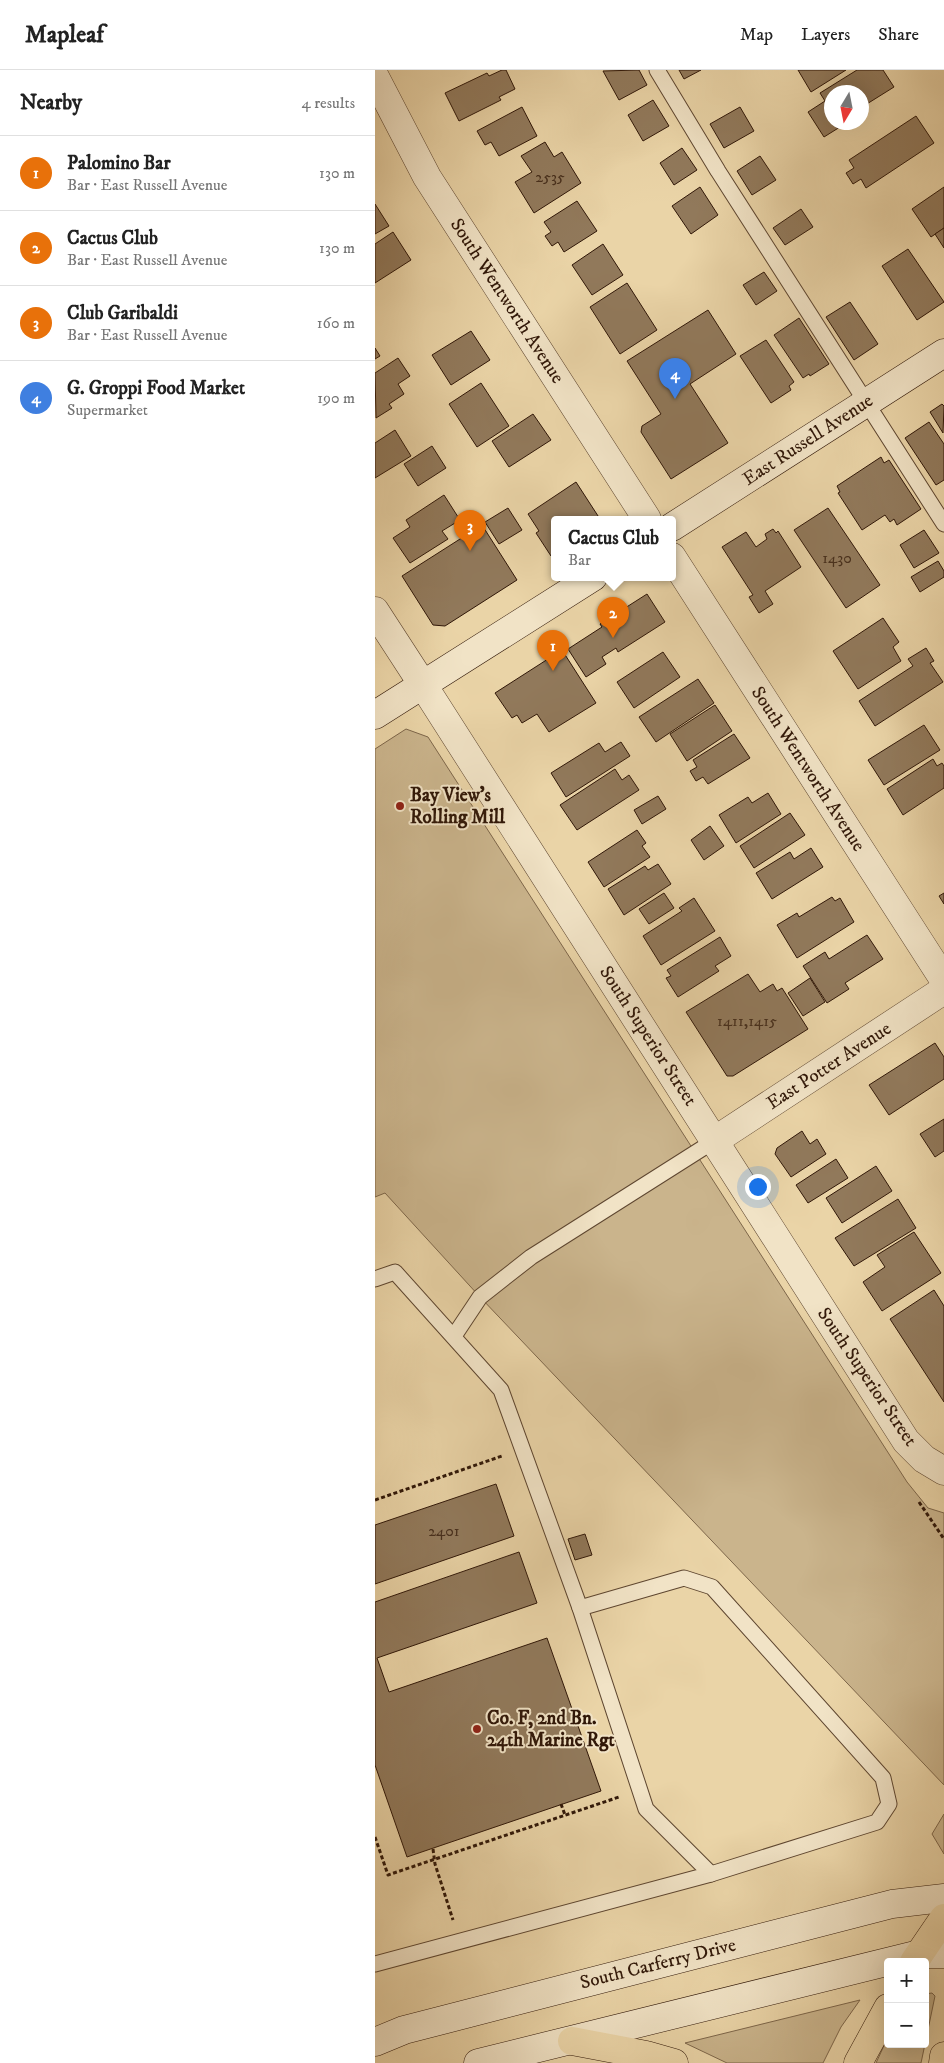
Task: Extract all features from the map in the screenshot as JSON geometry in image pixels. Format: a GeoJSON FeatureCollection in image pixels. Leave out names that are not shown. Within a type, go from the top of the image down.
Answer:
{"type":"FeatureCollection","features":[{"type":"Feature","properties":{"kind":"highway"},"geometry":{"type":"LineString","coordinates":[[925,1956],[944,1918]]}},
{"type":"Feature","properties":{"kind":"highway"},"geometry":{"type":"LineString","coordinates":[[858,2063],[884,2015]]}},
{"type":"Feature","properties":{"kind":"highway"},"geometry":{"type":"LineString","coordinates":[[571,2040],[646,2055],[674,2063]]}},
{"type":"Feature","properties":{"kind":"highway"},"geometry":{"type":"LineString","coordinates":[[943,2063],[944,2056]]}},
{"type":"Feature","properties":{"kind":"street","name":"South Wentworth Avenue"},"geometry":{"type":"LineString","coordinates":[[375,77],[427,177],[645,516]]}},
{"type":"Feature","properties":{"kind":"street","name":"East Russell Avenue"},"geometry":{"type":"LineString","coordinates":[[676,524],[944,352]]}},
{"type":"Feature","properties":{"kind":"street","name":"South Wentworth Avenue"},"geometry":{"type":"LineString","coordinates":[[676,563],[944,980]]}},
{"type":"Feature","properties":{"kind":"street"},"geometry":{"type":"LineString","coordinates":[[375,715],[587,581]]}},
{"type":"Feature","properties":{"kind":"street","name":"South Superior Street"},"geometry":{"type":"LineString","coordinates":[[375,610],[906,1441],[934,1465]]}},
{"type":"Feature","properties":{"kind":"street","name":"East Potter Avenue"},"geometry":{"type":"LineString","coordinates":[[715,1140],[944,990]]}},
{"type":"Feature","properties":{"kind":"street","name":"South Carferry Drive"},"geometry":{"type":"LineString","coordinates":[[375,2042],[404,2030],[892,1904],[944,1898]]}},
{"type":"Feature","properties":{"kind":"street"},"geometry":{"type":"LineString","coordinates":[[484,2062],[925,1956]]}},
{"type":"Feature","properties":{"kind":"street"},"geometry":{"type":"LineString","coordinates":[[375,2027],[404,2030]]}},
{"type":"Feature","properties":{"kind":"lane"},"geometry":{"type":"LineString","coordinates":[[657,70],[718,171],[944,524]]}},
{"type":"Feature","properties":{"kind":"lane"},"geometry":{"type":"LineString","coordinates":[[454,1336],[480,1297],[531,1257],[715,1140]]}},
{"type":"Feature","properties":{"kind":"lane"},"geometry":{"type":"LineString","coordinates":[[375,1279],[395,1272],[501,1390],[580,1608],[646,1809],[711,1874]]}},
{"type":"Feature","properties":{"kind":"lane"},"geometry":{"type":"LineString","coordinates":[[375,1964],[711,1874],[877,1822],[889,1804],[883,1778],[712,1587],[684,1578],[580,1608]]}},
{"type":"Feature","properties":{"kind":"path"},"geometry":{"type":"LineString","coordinates":[[375,1500],[522,1449]]}},
{"type":"Feature","properties":{"kind":"path"},"geometry":{"type":"LineString","coordinates":[[919,1502],[944,1539]]}},
{"type":"Feature","properties":{"kind":"path"},"geometry":{"type":"LineString","coordinates":[[375,1838],[388,1876],[640,1791]]}},
{"type":"Feature","properties":{"kind":"path"},"geometry":{"type":"LineString","coordinates":[[561,1804],[565,1815]]}},
{"type":"Feature","properties":{"kind":"path"},"geometry":{"type":"LineString","coordinates":[[433,1849],[434,1859],[461,1942]]}},
{"type":"Feature","properties":{"kind":"shaded area"},"geometry":{"type":"Polygon","coordinates":[[[406,729],[428,737],[907,1482],[928,1508],[944,1513],[944,1785],[480,1297],[385,1193],[375,1197],[375,749],[406,729]]]}},
{"type":"Feature","properties":{"kind":"shaded area"},"geometry":{"type":"Polygon","coordinates":[[[944,1814],[944,1854],[932,1834],[944,1814]]]}},
{"type":"Feature","properties":{"kind":"shaded area"},"geometry":{"type":"Polygon","coordinates":[[[929,1993],[932,1993],[935,1996],[929,2025],[929,2003],[929,1993]]]}},
{"type":"Feature","properties":{"kind":"shaded area"},"geometry":{"type":"Polygon","coordinates":[[[860,2000],[841,2027],[823,2063],[727,2063],[685,2043],[860,2000]]]}},
{"type":"Feature","properties":{"kind":"shaded area"},"geometry":{"type":"Polygon","coordinates":[[[884,2046],[884,2048],[924,2048],[921,2063],[876,2063],[884,2046]]]}},
{"type":"Feature","properties":{"kind":"building"},"geometry":{"type":"Polygon","coordinates":[[[506,70],[515,89],[499,97],[501,100],[459,121],[445,93],[487,73],[489,76],[506,70]]]}},
{"type":"Feature","properties":{"kind":"building"},"geometry":{"type":"Polygon","coordinates":[[[639,70],[647,85],[619,100],[603,71],[639,70]]]}},
{"type":"Feature","properties":{"kind":"building"},"geometry":{"type":"Polygon","coordinates":[[[679,70],[701,70],[684,79],[679,70]]]}},
{"type":"Feature","properties":{"kind":"building"},"geometry":{"type":"Polygon","coordinates":[[[798,70],[846,70],[811,92],[798,70]]]}},
{"type":"Feature","properties":{"kind":"building"},"geometry":{"type":"Polygon","coordinates":[[[857,70],[883,70],[894,87],[869,103],[869,85],[833,85],[857,70]]]}},
{"type":"Feature","properties":{"kind":"building"},"geometry":{"type":"Polygon","coordinates":[[[824,91],[824,99],[820,93],[824,91]]]}},
{"type":"Feature","properties":{"kind":"building"},"geometry":{"type":"Polygon","coordinates":[[[653,100],[669,126],[643,141],[628,115],[653,100]]]}},
{"type":"Feature","properties":{"kind":"building"},"geometry":{"type":"Polygon","coordinates":[[[824,102],[824,130],[835,130],[824,137],[808,112],[824,102]]]}},
{"type":"Feature","properties":{"kind":"building"},"geometry":{"type":"Polygon","coordinates":[[[522,107],[537,136],[499,156],[491,142],[485,145],[477,131],[522,107]]]}},
{"type":"Feature","properties":{"kind":"building"},"geometry":{"type":"Polygon","coordinates":[[[740,107],[754,131],[724,148],[710,124],[740,107]]]}},
{"type":"Feature","properties":{"kind":"building"},"geometry":{"type":"Polygon","coordinates":[[[916,116],[934,143],[866,188],[861,179],[853,184],[846,173],[854,168],[849,160],[916,116]]]}},
{"type":"Feature","properties":{"kind":"building"},"geometry":{"type":"Polygon","coordinates":[[[545,142],[554,157],[562,152],[581,183],[534,213],[515,182],[532,172],[521,156],[545,142]]]}},
{"type":"Feature","properties":{"kind":"building"},"geometry":{"type":"Polygon","coordinates":[[[682,148],[697,170],[674,185],[660,163],[682,148]]]}},
{"type":"Feature","properties":{"kind":"building"},"geometry":{"type":"Polygon","coordinates":[[[760,156],[776,180],[752,195],[737,171],[760,156]]]}},
{"type":"Feature","properties":{"kind":"building"},"geometry":{"type":"Polygon","coordinates":[[[700,187],[718,215],[691,234],[672,206],[700,187]]]}},
{"type":"Feature","properties":{"kind":"building"},"geometry":{"type":"Polygon","coordinates":[[[944,187],[944,228],[931,237],[912,209],[944,187]]]}},
{"type":"Feature","properties":{"kind":"building"},"geometry":{"type":"Polygon","coordinates":[[[577,201],[597,231],[564,252],[558,242],[552,246],[545,236],[551,232],[544,222],[577,201]]]}},
{"type":"Feature","properties":{"kind":"building"},"geometry":{"type":"Polygon","coordinates":[[[375,204],[389,226],[375,234],[375,204]]]}},
{"type":"Feature","properties":{"kind":"building"},"geometry":{"type":"Polygon","coordinates":[[[801,209],[813,227],[785,245],[773,228],[801,209]]]}},
{"type":"Feature","properties":{"kind":"building"},"geometry":{"type":"Polygon","coordinates":[[[944,228],[944,248],[935,234],[944,228]]]}},
{"type":"Feature","properties":{"kind":"building"},"geometry":{"type":"Polygon","coordinates":[[[393,232],[411,260],[375,283],[375,244],[393,232]]]}},
{"type":"Feature","properties":{"kind":"building"},"geometry":{"type":"Polygon","coordinates":[[[603,244],[623,275],[592,295],[572,265],[603,244]]]}},
{"type":"Feature","properties":{"kind":"building"},"geometry":{"type":"Polygon","coordinates":[[[908,249],[944,302],[917,320],[882,266],[908,249]]]}},
{"type":"Feature","properties":{"kind":"building"},"geometry":{"type":"Polygon","coordinates":[[[764,272],[777,291],[756,305],[743,285],[764,272]]]}},
{"type":"Feature","properties":{"kind":"building"},"geometry":{"type":"Polygon","coordinates":[[[627,283],[657,330],[620,354],[590,307],[627,283]]]}},
{"type":"Feature","properties":{"kind":"building"},"geometry":{"type":"Polygon","coordinates":[[[850,302],[878,344],[854,360],[826,317],[850,302]]]}},
{"type":"Feature","properties":{"kind":"building"},"geometry":{"type":"Polygon","coordinates":[[[708,310],[736,354],[690,384],[728,443],[671,479],[641,432],[642,426],[661,414],[627,361],[708,310]]]}},
{"type":"Feature","properties":{"kind":"building"},"geometry":{"type":"Polygon","coordinates":[[[799,318],[829,364],[810,376],[809,374],[803,378],[774,335],[799,318]]]}},
{"type":"Feature","properties":{"kind":"building"},"geometry":{"type":"Polygon","coordinates":[[[471,331],[490,360],[451,385],[432,355],[471,331]]]}},
{"type":"Feature","properties":{"kind":"building"},"geometry":{"type":"Polygon","coordinates":[[[766,340],[794,382],[789,386],[791,390],[771,403],[740,356],[766,340]]]}},
{"type":"Feature","properties":{"kind":"building"},"geometry":{"type":"Polygon","coordinates":[[[375,348],[380,356],[375,359],[375,348]]]}},
{"type":"Feature","properties":{"kind":"building"},"geometry":{"type":"Polygon","coordinates":[[[398,358],[410,376],[398,384],[404,394],[389,404],[392,408],[376,418],[375,373],[398,358]]]}},
{"type":"Feature","properties":{"kind":"building"},"geometry":{"type":"Polygon","coordinates":[[[481,383],[509,426],[477,447],[449,404],[481,383]]]}},
{"type":"Feature","properties":{"kind":"building"},"geometry":{"type":"Polygon","coordinates":[[[942,404],[944,406],[943,433],[930,412],[942,404]]]}},
{"type":"Feature","properties":{"kind":"building"},"geometry":{"type":"Polygon","coordinates":[[[533,414],[551,440],[509,467],[492,441],[533,414]]]}},
{"type":"Feature","properties":{"kind":"building"},"geometry":{"type":"Polygon","coordinates":[[[929,422],[944,444],[944,480],[936,485],[905,438],[929,422]]]}},
{"type":"Feature","properties":{"kind":"building"},"geometry":{"type":"Polygon","coordinates":[[[395,430],[411,456],[375,478],[375,443],[395,430]]]}},
{"type":"Feature","properties":{"kind":"building"},"geometry":{"type":"Polygon","coordinates":[[[432,446],[446,468],[418,486],[404,464],[432,446]]]}},
{"type":"Feature","properties":{"kind":"building"},"geometry":{"type":"Polygon","coordinates":[[[881,457],[884,463],[889,460],[921,509],[897,525],[894,519],[890,522],[885,515],[862,530],[838,493],[840,492],[837,486],[881,457]]]}},
{"type":"Feature","properties":{"kind":"building"},"geometry":{"type":"Polygon","coordinates":[[[576,482],[598,516],[551,516],[551,556],[536,533],[539,531],[528,514],[576,482]]]}},
{"type":"Feature","properties":{"kind":"building"},"geometry":{"type":"Polygon","coordinates":[[[444,495],[460,520],[442,531],[448,539],[410,563],[393,538],[410,527],[406,520],[444,495]]]}},
{"type":"Feature","properties":{"kind":"building"},"geometry":{"type":"Polygon","coordinates":[[[508,508],[522,530],[499,544],[485,522],[508,508]]]}},
{"type":"Feature","properties":{"kind":"building"},"geometry":{"type":"Polygon","coordinates":[[[828,508],[880,585],[846,608],[794,530],[828,508]]]}},
{"type":"Feature","properties":{"kind":"building"},"geometry":{"type":"Polygon","coordinates":[[[482,525],[517,580],[445,626],[433,625],[402,576],[482,525]]]}},
{"type":"Feature","properties":{"kind":"building"},"geometry":{"type":"Polygon","coordinates":[[[773,529],[776,533],[778,531],[801,567],[765,591],[773,604],[759,613],[749,597],[753,595],[722,547],[746,532],[756,547],[767,539],[765,534],[773,529]]]}},
{"type":"Feature","properties":{"kind":"building"},"geometry":{"type":"Polygon","coordinates":[[[924,530],[939,553],[914,568],[900,545],[924,530]]]}},
{"type":"Feature","properties":{"kind":"building"},"geometry":{"type":"Polygon","coordinates":[[[938,561],[944,571],[944,577],[920,592],[911,577],[938,561]]]}},
{"type":"Feature","properties":{"kind":"building"},"geometry":{"type":"Polygon","coordinates":[[[647,594],[665,622],[618,652],[616,648],[602,657],[606,664],[586,677],[568,649],[602,627],[600,624],[647,594]]]}},
{"type":"Feature","properties":{"kind":"building"},"geometry":{"type":"Polygon","coordinates":[[[883,618],[899,642],[893,647],[901,661],[858,689],[833,651],[883,618]]]}},
{"type":"Feature","properties":{"kind":"building"},"geometry":{"type":"Polygon","coordinates":[[[926,648],[934,661],[930,663],[943,682],[875,726],[859,701],[913,666],[908,659],[926,648]]]}},
{"type":"Feature","properties":{"kind":"building"},"geometry":{"type":"Polygon","coordinates":[[[562,650],[596,703],[549,732],[537,714],[522,723],[517,715],[512,718],[495,693],[562,650]]]}},
{"type":"Feature","properties":{"kind":"building"},"geometry":{"type":"Polygon","coordinates":[[[663,652],[680,677],[634,708],[617,682],[663,652]]]}},
{"type":"Feature","properties":{"kind":"building"},"geometry":{"type":"Polygon","coordinates":[[[698,679],[714,703],[656,742],[639,717],[698,679]]]}},
{"type":"Feature","properties":{"kind":"building"},"geometry":{"type":"Polygon","coordinates":[[[715,705],[732,731],[687,761],[670,734],[715,705]]]}},
{"type":"Feature","properties":{"kind":"building"},"geometry":{"type":"Polygon","coordinates":[[[924,725],[940,750],[884,785],[868,760],[924,725]]]}},
{"type":"Feature","properties":{"kind":"building"},"geometry":{"type":"Polygon","coordinates":[[[734,734],[750,758],[708,784],[703,777],[696,781],[690,771],[697,767],[693,760],[734,734]]]}},
{"type":"Feature","properties":{"kind":"building"},"geometry":{"type":"Polygon","coordinates":[[[621,742],[630,756],[566,797],[551,773],[599,743],[605,752],[621,742]]]}},
{"type":"Feature","properties":{"kind":"building"},"geometry":{"type":"Polygon","coordinates":[[[933,759],[937,766],[942,763],[944,766],[944,788],[903,815],[887,789],[933,759]]]}},
{"type":"Feature","properties":{"kind":"building"},"geometry":{"type":"Polygon","coordinates":[[[615,769],[622,780],[629,775],[639,790],[577,830],[560,805],[615,769]]]}},
{"type":"Feature","properties":{"kind":"building"},"geometry":{"type":"Polygon","coordinates":[[[768,793],[781,814],[736,843],[719,815],[748,797],[752,803],[768,793]]]}},
{"type":"Feature","properties":{"kind":"building"},"geometry":{"type":"Polygon","coordinates":[[[658,796],[666,809],[642,824],[634,810],[658,796]]]}},
{"type":"Feature","properties":{"kind":"building"},"geometry":{"type":"Polygon","coordinates":[[[790,813],[805,835],[754,868],[740,846],[790,813]]]}},
{"type":"Feature","properties":{"kind":"building"},"geometry":{"type":"Polygon","coordinates":[[[710,826],[724,846],[704,860],[691,840],[710,826]]]}},
{"type":"Feature","properties":{"kind":"building"},"geometry":{"type":"Polygon","coordinates":[[[637,830],[646,843],[642,846],[650,857],[604,887],[588,862],[637,830]]]}},
{"type":"Feature","properties":{"kind":"building"},"geometry":{"type":"Polygon","coordinates":[[[811,848],[823,867],[772,899],[756,873],[790,852],[794,859],[811,848]]]}},
{"type":"Feature","properties":{"kind":"building"},"geometry":{"type":"Polygon","coordinates":[[[658,864],[671,884],[624,915],[608,889],[645,866],[648,870],[658,864]]]}},
{"type":"Feature","properties":{"kind":"building"},"geometry":{"type":"Polygon","coordinates":[[[664,893],[674,908],[649,924],[639,909],[664,893]]]}},
{"type":"Feature","properties":{"kind":"building"},"geometry":{"type":"Polygon","coordinates":[[[944,893],[944,904],[939,896],[944,893]]]}},
{"type":"Feature","properties":{"kind":"building"},"geometry":{"type":"Polygon","coordinates":[[[832,897],[835,901],[840,898],[854,922],[797,958],[777,925],[797,913],[799,917],[832,897]]]}},
{"type":"Feature","properties":{"kind":"building"},"geometry":{"type":"Polygon","coordinates":[[[694,898],[715,931],[661,965],[643,936],[682,911],[679,908],[694,898]]]}},
{"type":"Feature","properties":{"kind":"building"},"geometry":{"type":"Polygon","coordinates":[[[867,935],[883,959],[845,983],[849,989],[827,1003],[803,966],[825,952],[829,959],[867,935]]]}},
{"type":"Feature","properties":{"kind":"building"},"geometry":{"type":"Polygon","coordinates":[[[720,937],[731,956],[715,966],[719,971],[678,997],[666,978],[671,976],[667,970],[720,937]]]}},
{"type":"Feature","properties":{"kind":"building"},"geometry":{"type":"Polygon","coordinates":[[[748,974],[760,992],[773,984],[777,991],[782,988],[808,1029],[733,1076],[727,1076],[686,1012],[748,974]]]}},
{"type":"Feature","properties":{"kind":"building"},"geometry":{"type":"Polygon","coordinates":[[[810,978],[825,1002],[803,1016],[788,993],[810,978]]]}},
{"type":"Feature","properties":{"kind":"building"},"geometry":{"type":"Polygon","coordinates":[[[935,1043],[944,1057],[944,1079],[889,1115],[869,1085],[935,1043]]]}},
{"type":"Feature","properties":{"kind":"building"},"geometry":{"type":"Polygon","coordinates":[[[944,1119],[944,1151],[935,1157],[920,1134],[944,1119]]]}},
{"type":"Feature","properties":{"kind":"building"},"geometry":{"type":"Polygon","coordinates":[[[802,1131],[810,1144],[817,1139],[826,1154],[791,1177],[775,1154],[777,1148],[802,1131]]]}},
{"type":"Feature","properties":{"kind":"building"},"geometry":{"type":"Polygon","coordinates":[[[836,1159],[848,1178],[808,1203],[796,1185],[836,1159]]]}},
{"type":"Feature","properties":{"kind":"building"},"geometry":{"type":"Polygon","coordinates":[[[876,1166],[892,1191],[842,1223],[826,1198],[876,1166]]]}},
{"type":"Feature","properties":{"kind":"building"},"geometry":{"type":"Polygon","coordinates":[[[898,1199],[916,1228],[854,1266],[835,1238],[898,1199]]]}},
{"type":"Feature","properties":{"kind":"building"},"geometry":{"type":"Polygon","coordinates":[[[914,1232],[941,1273],[882,1311],[863,1282],[885,1267],[877,1255],[914,1232]]]}},
{"type":"Feature","properties":{"kind":"building"},"geometry":{"type":"Polygon","coordinates":[[[934,1290],[944,1306],[944,1402],[890,1319],[934,1290]]]}},
{"type":"Feature","properties":{"kind":"building"},"geometry":{"type":"Polygon","coordinates":[[[496,1484],[514,1536],[375,1584],[375,1525],[496,1484]]]}},
{"type":"Feature","properties":{"kind":"building"},"geometry":{"type":"Polygon","coordinates":[[[585,1534],[592,1555],[575,1560],[568,1539],[585,1534]]]}},
{"type":"Feature","properties":{"kind":"building","name":"Co. F, 2nd Bn. 24th Marine Rgt"},"geometry":{"type":"Polygon","coordinates":[[[519,1552],[537,1603],[377,1658],[389,1692],[547,1638],[601,1791],[407,1857],[375,1765],[375,1602],[519,1552]]]}},
{"type":"Feature","properties":{"kind":"place","name":"G. Groppi Food Market"},"geometry":{"type":"Point","coordinates":[675,399]}},
{"type":"Feature","properties":{"kind":"place","name":"Club Garibaldi"},"geometry":{"type":"Point","coordinates":[470,551]}},
{"type":"Feature","properties":{"kind":"place","name":"Cactus Club"},"geometry":{"type":"Point","coordinates":[613,638]}},
{"type":"Feature","properties":{"kind":"place","name":"Palomino Bar"},"geometry":{"type":"Point","coordinates":[553,671]}},
{"type":"Feature","properties":{"kind":"place","name":"Bay View's Rolling Mill"},"geometry":{"type":"Point","coordinates":[400,806]}},
{"type":"Feature","properties":{"kind":"place","name":"Co. F, 2nd Bn. 24th Marine Rgt"},"geometry":{"type":"Point","coordinates":[477,1729]}}]}
